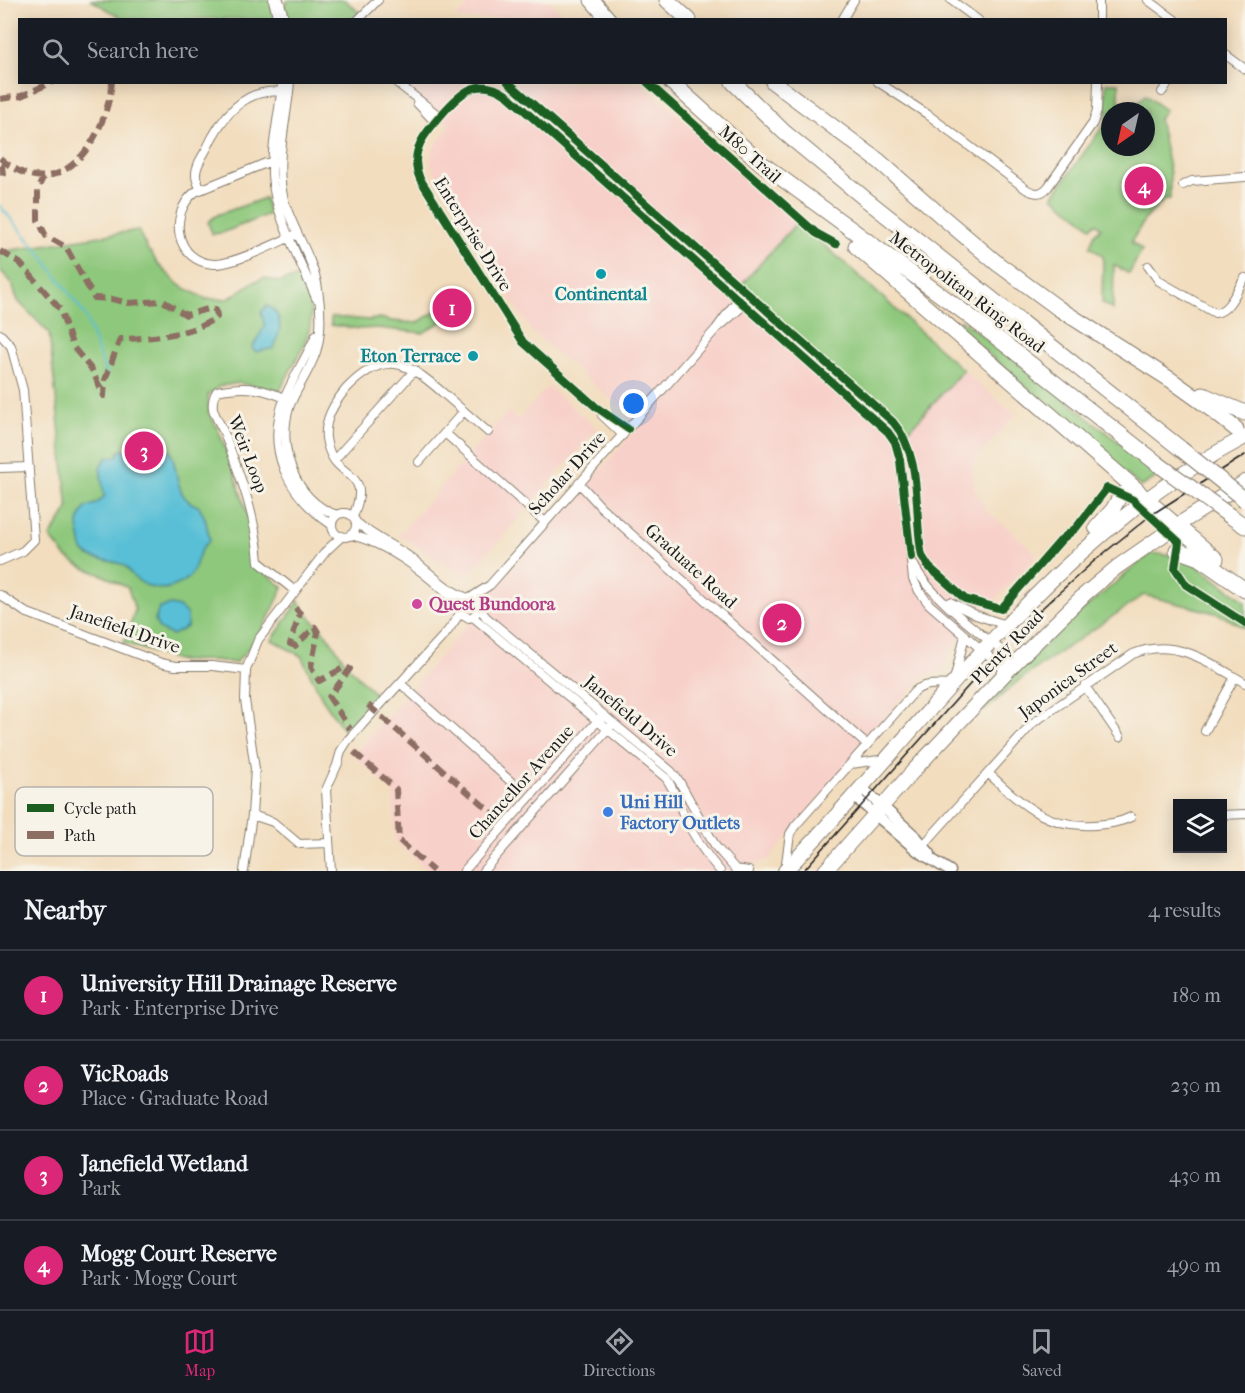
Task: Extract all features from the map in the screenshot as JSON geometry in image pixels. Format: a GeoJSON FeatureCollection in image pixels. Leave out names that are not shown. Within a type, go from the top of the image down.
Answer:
{"type":"FeatureCollection","features":[{"type":"Feature","properties":{"kind":"highway"},"geometry":{"type":"LineString","coordinates":[[592,0],[607,18]]}},
{"type":"Feature","properties":{"kind":"highway"},"geometry":{"type":"LineString","coordinates":[[656,0],[672,18]]}},
{"type":"Feature","properties":{"kind":"highway"},"geometry":{"type":"LineString","coordinates":[[667,0],[687,18]]}},
{"type":"Feature","properties":{"kind":"highway","name":"Metropolitan Ring Road"},"geometry":{"type":"LineString","coordinates":[[673,84],[761,163],[968,315],[1158,464],[1245,526]]}},
{"type":"Feature","properties":{"kind":"highway","name":"Metropolitan Ring Road"},"geometry":{"type":"LineString","coordinates":[[735,84],[784,132],[862,197],[1245,500]]}},
{"type":"Feature","properties":{"kind":"highway"},"geometry":{"type":"LineString","coordinates":[[776,84],[879,161],[998,264],[1058,308],[1171,380],[1243,435]]}},
{"type":"Feature","properties":{"kind":"highway"},"geometry":{"type":"LineString","coordinates":[[761,163],[784,189],[867,254],[1180,529],[1245,581]]}},
{"type":"Feature","properties":{"kind":"highway"},"geometry":{"type":"LineString","coordinates":[[1121,350],[1209,398],[1245,413]]}},
{"type":"Feature","properties":{"kind":"highway","name":"Plenty Road"},"geometry":{"type":"LineString","coordinates":[[785,871],[1041,589],[1142,495],[1243,435]]}},
{"type":"Feature","properties":{"kind":"highway"},"geometry":{"type":"LineString","coordinates":[[1041,589],[1075,546],[1106,518],[1121,494],[1123,479]]}},
{"type":"Feature","properties":{"kind":"highway","name":"Plenty Road"},"geometry":{"type":"LineString","coordinates":[[825,871],[1012,667],[1094,586],[1150,545],[1180,529],[1245,482]]}},
{"type":"Feature","properties":{"kind":"highway"},"geometry":{"type":"LineString","coordinates":[[1150,545],[1177,550],[1199,558],[1245,590]]}},
{"type":"Feature","properties":{"kind":"street"},"geometry":{"type":"LineString","coordinates":[[273,0],[278,18]]}},
{"type":"Feature","properties":{"kind":"street"},"geometry":{"type":"LineString","coordinates":[[279,0],[284,18]]}},
{"type":"Feature","properties":{"kind":"street"},"geometry":{"type":"LineString","coordinates":[[360,18],[378,0]]}},
{"type":"Feature","properties":{"kind":"street"},"geometry":{"type":"LineString","coordinates":[[843,18],[854,0]]}},
{"type":"Feature","properties":{"kind":"street"},"geometry":{"type":"LineString","coordinates":[[951,0],[975,18]]}},
{"type":"Feature","properties":{"kind":"street"},"geometry":{"type":"LineString","coordinates":[[1099,0],[1099,18]]}},
{"type":"Feature","properties":{"kind":"street"},"geometry":{"type":"LineString","coordinates":[[1148,0],[1172,18]]}},
{"type":"Feature","properties":{"kind":"street"},"geometry":{"type":"LineString","coordinates":[[365,18],[371,8]]}},
{"type":"Feature","properties":{"kind":"street"},"geometry":{"type":"LineString","coordinates":[[1227,56],[1245,69]]}},
{"type":"Feature","properties":{"kind":"street"},"geometry":{"type":"LineString","coordinates":[[276,163],[290,84]]}},
{"type":"Feature","properties":{"kind":"street"},"geometry":{"type":"LineString","coordinates":[[398,84],[437,119]]}},
{"type":"Feature","properties":{"kind":"street"},"geometry":{"type":"LineString","coordinates":[[881,84],[938,123],[1026,189],[1040,193],[1048,187],[1093,123],[1097,110],[1098,84]]}},
{"type":"Feature","properties":{"kind":"street"},"geometry":{"type":"LineString","coordinates":[[1162,92],[1168,84]]}},
{"type":"Feature","properties":{"kind":"street","name":"Enterprise Drive"},"geometry":{"type":"LineString","coordinates":[[625,432],[520,338],[420,179],[416,167],[417,149],[422,138],[454,99],[468,90],[485,86],[501,91],[892,437],[900,460],[914,579],[919,591],[929,604],[964,635],[987,646],[1012,667]]}},
{"type":"Feature","properties":{"kind":"street"},"geometry":{"type":"LineString","coordinates":[[200,189],[196,176],[197,170],[225,117],[240,103],[254,95],[282,87],[274,192],[294,235],[319,308],[319,330],[279,421],[280,454],[286,474],[301,499],[333,528],[346,536]]}},
{"type":"Feature","properties":{"kind":"street"},"geometry":{"type":"LineString","coordinates":[[276,163],[266,163],[200,189],[185,203],[179,215],[177,227],[183,246],[190,254],[210,264],[225,263],[294,235]]}},
{"type":"Feature","properties":{"kind":"street"},"geometry":{"type":"LineString","coordinates":[[1183,185],[1192,181],[1245,179]]}},
{"type":"Feature","properties":{"kind":"street"},"geometry":{"type":"LineString","coordinates":[[1148,266],[1159,281],[1215,313],[1224,310],[1245,278]]}},
{"type":"Feature","properties":{"kind":"street","name":"Scholar Drive"},"geometry":{"type":"LineString","coordinates":[[490,585],[463,600],[465,613],[479,607],[490,585],[741,302]]}},
{"type":"Feature","properties":{"kind":"street"},"geometry":{"type":"LineString","coordinates":[[0,334],[11,346],[22,390],[34,540],[23,551],[0,561]]}},
{"type":"Feature","properties":{"kind":"street"},"geometry":{"type":"LineString","coordinates":[[244,871],[255,769],[245,700],[246,670],[258,640],[326,551],[355,530],[359,488],[357,482],[334,460],[327,442],[327,420],[333,406],[361,375],[380,365],[401,365],[415,370],[488,432]]}},
{"type":"Feature","properties":{"kind":"street"},"geometry":{"type":"LineString","coordinates":[[334,460],[415,370]]}},
{"type":"Feature","properties":{"kind":"street","name":"Weir Loop"},"geometry":{"type":"LineString","coordinates":[[288,399],[275,393],[242,387],[217,391],[212,402],[250,505],[257,536],[259,562],[295,591]]}},
{"type":"Feature","properties":{"kind":"street"},"geometry":{"type":"LineString","coordinates":[[288,399],[285,436],[288,456],[303,489],[322,508],[355,520],[367,531],[405,554],[456,593],[469,598]]}},
{"type":"Feature","properties":{"kind":"street"},"geometry":{"type":"LineString","coordinates":[[419,462],[464,411]]}},
{"type":"Feature","properties":{"kind":"street"},"geometry":{"type":"LineString","coordinates":[[445,433],[545,522]]}},
{"type":"Feature","properties":{"kind":"street"},"geometry":{"type":"LineString","coordinates":[[0,468],[28,467]]}},
{"type":"Feature","properties":{"kind":"street","name":"Graduate Road"},"geometry":{"type":"LineString","coordinates":[[577,486],[867,745]]}},
{"type":"Feature","properties":{"kind":"street"},"geometry":{"type":"LineString","coordinates":[[326,551],[333,528],[333,519],[359,495]]}},
{"type":"Feature","properties":{"kind":"street","name":"Janefield Drive"},"geometry":{"type":"LineString","coordinates":[[346,536],[364,538],[401,558],[448,594],[465,613],[671,771],[680,781],[716,847],[736,870]]}},
{"type":"Feature","properties":{"kind":"street","name":"Enterprise Drive"},"geometry":{"type":"LineString","coordinates":[[911,557],[923,580],[987,646],[1012,667]]}},
{"type":"Feature","properties":{"kind":"street","name":"Janefield Drive"},"geometry":{"type":"LineString","coordinates":[[0,595],[25,612],[161,663],[182,667],[212,666],[246,670]]}},
{"type":"Feature","properties":{"kind":"street"},"geometry":{"type":"LineString","coordinates":[[939,597],[976,615],[1006,625]]}},
{"type":"Feature","properties":{"kind":"street","name":"Janefield Drive"},"geometry":{"type":"LineString","coordinates":[[469,598],[477,601],[486,617],[601,718]]}},
{"type":"Feature","properties":{"kind":"street"},"geometry":{"type":"LineString","coordinates":[[331,871],[326,790],[337,765],[351,743],[386,701],[465,613]]}},
{"type":"Feature","properties":{"kind":"street"},"geometry":{"type":"LineString","coordinates":[[953,685],[964,635]]}},
{"type":"Feature","properties":{"kind":"street","name":"Japonica Street"},"geometry":{"type":"LineString","coordinates":[[920,848],[1033,723],[1133,654],[1150,648],[1174,648],[1193,654],[1245,683]]}},
{"type":"Feature","properties":{"kind":"street"},"geometry":{"type":"LineString","coordinates":[[1205,731],[1235,677]]}},
{"type":"Feature","properties":{"kind":"street"},"geometry":{"type":"LineString","coordinates":[[401,684],[518,787]]}},
{"type":"Feature","properties":{"kind":"street","name":"Plenty Road"},"geometry":{"type":"LineString","coordinates":[[785,871],[789,834],[918,688],[930,684],[953,685]]}},
{"type":"Feature","properties":{"kind":"street"},"geometry":{"type":"LineString","coordinates":[[1085,686],[1120,737]]}},
{"type":"Feature","properties":{"kind":"street","name":"Chancellor Avenue"},"geometry":{"type":"LineString","coordinates":[[467,870],[601,718]]}},
{"type":"Feature","properties":{"kind":"street","name":"Janefield Drive"},"geometry":{"type":"LineString","coordinates":[[611,726],[666,778],[704,852],[720,871]]}},
{"type":"Feature","properties":{"kind":"street","name":"Chancellor Avenue"},"geometry":{"type":"LineString","coordinates":[[483,871],[611,726]]}},
{"type":"Feature","properties":{"kind":"street"},"geometry":{"type":"LineString","coordinates":[[851,764],[886,759]]}},
{"type":"Feature","properties":{"kind":"street"},"geometry":{"type":"LineString","coordinates":[[988,773],[1029,809],[1051,820],[1083,826],[1118,823],[1131,817]]}},
{"type":"Feature","properties":{"kind":"street"},"geometry":{"type":"LineString","coordinates":[[859,792],[920,848],[950,871]]}},
{"type":"Feature","properties":{"kind":"street"},"geometry":{"type":"LineString","coordinates":[[1227,815],[1245,814]]}},
{"type":"Feature","properties":{"kind":"street"},"geometry":{"type":"LineString","coordinates":[[692,831],[694,822],[700,816]]}},
{"type":"Feature","properties":{"kind":"street"},"geometry":{"type":"LineString","coordinates":[[251,818],[270,821],[299,844],[329,843]]}},
{"type":"Feature","properties":{"kind":"street"},"geometry":{"type":"LineString","coordinates":[[736,870],[749,871]]}},
{"type":"Feature","properties":{"kind":"shaded area"},"geometry":{"type":"Polygon","coordinates":[[[473,0],[548,0],[569,18],[457,18],[473,0]]]}},
{"type":"Feature","properties":{"kind":"shaded area"},"geometry":{"type":"Polygon","coordinates":[[[402,84],[642,84],[798,221],[737,290],[888,424],[899,438],[905,435],[963,370],[1015,415],[975,461],[972,469],[974,489],[984,504],[982,506],[1037,554],[950,649],[942,673],[925,675],[856,749],[857,751],[770,858],[757,864],[750,862],[741,871],[429,871],[396,842],[393,791],[353,755],[477,614],[493,594],[493,590],[640,424],[531,331],[433,170],[432,150],[450,125],[402,84]]]}},
{"type":"Feature","properties":{"kind":"shaded area"},"geometry":{"type":"Polygon","coordinates":[[[548,386],[597,429],[466,578],[399,535],[508,411],[518,420],[548,386]]]}},
{"type":"Feature","properties":{"kind":"green space"},"geometry":{"type":"Polygon","coordinates":[[[91,0],[270,0],[275,18],[121,18],[91,0]]]}},
{"type":"Feature","properties":{"kind":"green space"},"geometry":{"type":"Polygon","coordinates":[[[289,0],[345,0],[360,13],[355,18],[287,18],[284,4],[289,0]]]}},
{"type":"Feature","properties":{"kind":"green space"},"geometry":{"type":"Polygon","coordinates":[[[1106,84],[1119,84],[1119,102],[1106,102],[1106,84]]]}},
{"type":"Feature","properties":{"kind":"green space"},"geometry":{"type":"Polygon","coordinates":[[[1145,95],[1154,102],[1139,102],[1145,95]]]}},
{"type":"Feature","properties":{"kind":"green space"},"geometry":{"type":"Polygon","coordinates":[[[1155,102],[1165,110],[1159,119],[1170,173],[1170,199],[1165,199],[1145,219],[1131,242],[1142,250],[1129,274],[1114,265],[1113,310],[1102,303],[1103,256],[1090,247],[1094,235],[1101,228],[1096,223],[1091,227],[1053,196],[1101,129],[1101,156],[1155,156],[1155,102]]]}},
{"type":"Feature","properties":{"kind":"green space"},"geometry":{"type":"Polygon","coordinates":[[[265,198],[269,214],[222,233],[212,234],[208,222],[217,215],[265,198]]]}},
{"type":"Feature","properties":{"kind":"green space"},"geometry":{"type":"Polygon","coordinates":[[[798,221],[963,370],[900,438],[888,424],[737,290],[798,221]]]}},
{"type":"Feature","properties":{"kind":"green space"},"geometry":{"type":"Polygon","coordinates":[[[138,230],[157,263],[179,285],[206,299],[228,299],[264,278],[278,282],[299,277],[311,309],[308,336],[280,391],[239,383],[220,386],[208,395],[209,413],[218,429],[234,472],[254,535],[252,562],[283,587],[263,628],[251,646],[235,663],[214,660],[180,661],[124,643],[135,610],[128,588],[66,557],[50,537],[68,509],[49,333],[18,301],[11,282],[0,270],[0,252],[138,230]]]}},
{"type":"Feature","properties":{"kind":"green space"},"geometry":{"type":"Polygon","coordinates":[[[471,289],[477,300],[423,333],[331,325],[331,317],[370,320],[380,318],[417,323],[471,289]]]}},
{"type":"Feature","properties":{"kind":"green space"},"geometry":{"type":"Polygon","coordinates":[[[961,320],[1031,372],[1160,475],[1141,487],[956,326],[961,320]]]}},
{"type":"Feature","properties":{"kind":"green space"},"geometry":{"type":"Polygon","coordinates":[[[1151,553],[1185,557],[1245,601],[1245,628],[1219,614],[1144,595],[1018,681],[984,711],[981,708],[1065,625],[1151,553]]]}},
{"type":"Feature","properties":{"kind":"green space"},"geometry":{"type":"Polygon","coordinates":[[[299,601],[305,612],[327,635],[348,666],[375,694],[345,732],[322,698],[301,656],[272,640],[299,601]]]}},
{"type":"Feature","properties":{"kind":"water"},"geometry":{"type":"Polygon","coordinates":[[[267,306],[277,314],[279,319],[278,336],[274,348],[256,352],[252,348],[265,326],[261,312],[267,306]]]}},
{"type":"Feature","properties":{"kind":"water"},"geometry":{"type":"Polygon","coordinates":[[[146,438],[159,440],[168,448],[183,495],[189,502],[199,506],[205,518],[210,540],[200,553],[189,577],[167,588],[156,588],[142,583],[125,566],[91,557],[82,548],[78,528],[86,507],[96,504],[104,497],[100,467],[106,458],[117,457],[119,451],[134,447],[146,438]]]}},
{"type":"Feature","properties":{"kind":"water"},"geometry":{"type":"Polygon","coordinates":[[[171,605],[179,607],[187,614],[187,627],[172,635],[160,630],[155,621],[159,608],[171,605]]]}},
{"type":"Feature","properties":{"kind":"waterway"},"geometry":{"type":"LineString","coordinates":[[0,206],[41,254],[85,315],[107,376]]}},
{"type":"Feature","properties":{"kind":"tram line"},"geometry":{"type":"LineString","coordinates":[[803,871],[988,664],[1041,609],[1093,562],[1151,515],[1245,455]]}},
{"type":"Feature","properties":{"kind":"marked path"},"geometry":{"type":"LineString","coordinates":[[0,99],[21,96],[48,84]]}},
{"type":"Feature","properties":{"kind":"marked path"},"geometry":{"type":"LineString","coordinates":[[0,158],[22,172],[42,176],[60,172],[76,161],[90,145],[108,104],[112,84]]}},
{"type":"Feature","properties":{"kind":"marked path"},"geometry":{"type":"LineString","coordinates":[[0,165],[3,174],[0,181]]}},
{"type":"Feature","properties":{"kind":"marked path"},"geometry":{"type":"LineString","coordinates":[[0,251],[20,263],[60,309],[73,347],[92,370],[104,396],[105,380],[120,339],[183,332],[217,317],[216,310],[211,308],[186,315],[163,301],[128,303],[94,298],[66,247],[46,236],[38,220],[38,188],[43,178]]}},
{"type":"Feature","properties":{"kind":"marked path"},"geometry":{"type":"LineString","coordinates":[[295,608],[300,613],[290,644],[295,646],[315,627],[318,632],[311,667],[319,681],[345,667],[350,669],[329,697],[350,729]]}},
{"type":"Feature","properties":{"kind":"marked path"},"geometry":{"type":"LineString","coordinates":[[368,705],[500,820]]}},
{"type":"Feature","properties":{"kind":"marked path"},"geometry":{"type":"LineString","coordinates":[[354,752],[396,789],[399,840],[433,871]]}},
{"type":"Feature","properties":{"kind":"cycle path"},"geometry":{"type":"LineString","coordinates":[[510,84],[893,422],[903,436],[913,469],[922,556],[929,567],[965,599],[1001,609],[1062,539],[1076,528],[1107,488],[1133,500],[1179,542],[1175,568],[1186,585],[1245,623]]}},
{"type":"Feature","properties":{"kind":"cycle path","name":"M80 Trail"},"geometry":{"type":"LineString","coordinates":[[649,84],[816,233],[836,244]]}},
{"type":"Feature","properties":{"kind":"cycle path"},"geometry":{"type":"LineString","coordinates":[[628,429],[596,407],[523,342],[420,179],[416,160],[424,136],[449,106],[471,89],[488,87],[508,96],[888,432],[895,442],[900,460],[911,557]]}},
{"type":"Feature","properties":{"kind":"place","name":"Mogg Court Reserve"},"geometry":{"type":"Point","coordinates":[1144,186]}},
{"type":"Feature","properties":{"kind":"place","name":"Continental"},"geometry":{"type":"Point","coordinates":[601,274]}},
{"type":"Feature","properties":{"kind":"place","name":"University Hill Drainage Reserve"},"geometry":{"type":"Point","coordinates":[452,308]}},
{"type":"Feature","properties":{"kind":"place","name":"Eton Terrace"},"geometry":{"type":"Point","coordinates":[473,356]}},
{"type":"Feature","properties":{"kind":"place","name":"Janefield Wetland"},"geometry":{"type":"Point","coordinates":[144,451]}},
{"type":"Feature","properties":{"kind":"place","name":"Quest Bundoora"},"geometry":{"type":"Point","coordinates":[417,604]}},
{"type":"Feature","properties":{"kind":"place","name":"VicRoads"},"geometry":{"type":"Point","coordinates":[782,623]}},
{"type":"Feature","properties":{"kind":"place","name":"Uni Hill Factory Outlets"},"geometry":{"type":"Point","coordinates":[608,812]}}]}
